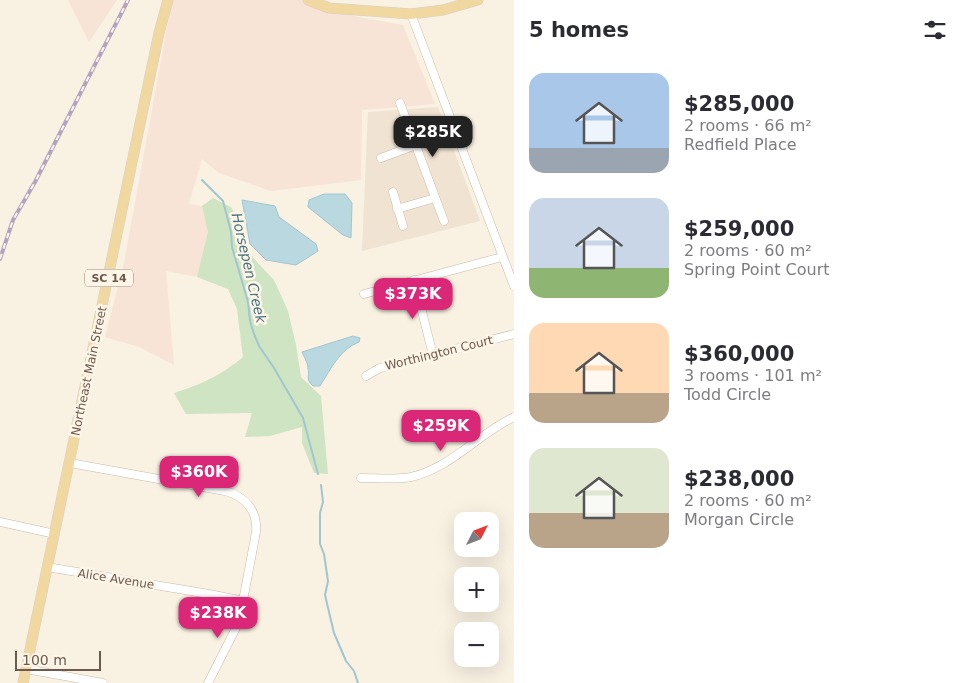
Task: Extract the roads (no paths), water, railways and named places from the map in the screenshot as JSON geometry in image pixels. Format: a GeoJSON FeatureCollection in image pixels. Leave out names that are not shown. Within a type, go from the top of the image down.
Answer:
{"type":"FeatureCollection","features":[{"type":"Feature","properties":{"kind":"main road","name":"Northeast Main Street"},"geometry":{"type":"LineString","coordinates":[[23,683],[159,33],[168,0]]}},
{"type":"Feature","properties":{"kind":"main road"},"geometry":{"type":"LineString","coordinates":[[308,0],[329,8],[345,8],[376,13],[411,14],[443,10],[478,0]]}},
{"type":"Feature","properties":{"kind":"main road"},"geometry":{"type":"LineString","coordinates":[[330,0],[345,8]]}},
{"type":"Feature","properties":{"kind":"street"},"geometry":{"type":"LineString","coordinates":[[411,14],[514,286]]}},
{"type":"Feature","properties":{"kind":"street"},"geometry":{"type":"LineString","coordinates":[[400,103],[444,221]]}},
{"type":"Feature","properties":{"kind":"street"},"geometry":{"type":"LineString","coordinates":[[381,158],[416,146]]}},
{"type":"Feature","properties":{"kind":"street"},"geometry":{"type":"LineString","coordinates":[[393,192],[403,226]]}},
{"type":"Feature","properties":{"kind":"street"},"geometry":{"type":"LineString","coordinates":[[398,209],[435,198]]}},
{"type":"Feature","properties":{"kind":"street"},"geometry":{"type":"LineString","coordinates":[[364,294],[502,257]]}},
{"type":"Feature","properties":{"kind":"street"},"geometry":{"type":"LineString","coordinates":[[414,280],[433,355]]}},
{"type":"Feature","properties":{"kind":"street","name":"Worthington Court"},"geometry":{"type":"LineString","coordinates":[[366,376],[380,368],[514,334]]}},
{"type":"Feature","properties":{"kind":"street"},"geometry":{"type":"LineString","coordinates":[[361,478],[399,478],[426,472],[443,464],[496,426],[514,416]]}},
{"type":"Feature","properties":{"kind":"street"},"geometry":{"type":"LineString","coordinates":[[70,463],[225,491],[243,498],[253,511],[257,527],[239,622],[208,683]]}},
{"type":"Feature","properties":{"kind":"street"},"geometry":{"type":"LineString","coordinates":[[0,522],[55,534]]}},
{"type":"Feature","properties":{"kind":"street","name":"Alice Avenue"},"geometry":{"type":"LineString","coordinates":[[47,567],[244,601]]}},
{"type":"Feature","properties":{"kind":"street"},"geometry":{"type":"LineString","coordinates":[[26,670],[103,683]]}},
{"type":"Feature","properties":{"kind":"water"},"geometry":{"type":"Polygon","coordinates":[[[324,194],[345,194],[352,203],[351,238],[343,235],[308,207],[309,200],[324,194]]]}},
{"type":"Feature","properties":{"kind":"water"},"geometry":{"type":"Polygon","coordinates":[[[242,200],[275,206],[279,217],[316,244],[318,251],[296,265],[266,260],[250,244],[242,200]]]}},
{"type":"Feature","properties":{"kind":"water"},"geometry":{"type":"Polygon","coordinates":[[[353,336],[360,338],[359,342],[352,345],[341,355],[320,386],[313,386],[308,379],[308,366],[302,352],[353,336]]]}},
{"type":"Feature","properties":{"kind":"waterway","name":"Horsepen Creek"},"geometry":{"type":"LineString","coordinates":[[202,180],[223,201],[231,232],[232,247],[248,302],[250,321],[254,334],[259,346],[303,418],[318,474]]}},
{"type":"Feature","properties":{"kind":"waterway","name":"Horsepen Creek"},"geometry":{"type":"LineString","coordinates":[[321,485],[323,502],[320,513],[320,544],[324,554],[328,581],[325,595],[334,633],[346,661],[354,671],[358,683]]}},
{"type":"Feature","properties":{"kind":"railway"},"geometry":{"type":"LineString","coordinates":[[0,259],[13,220],[35,182],[128,0]]}}]}
